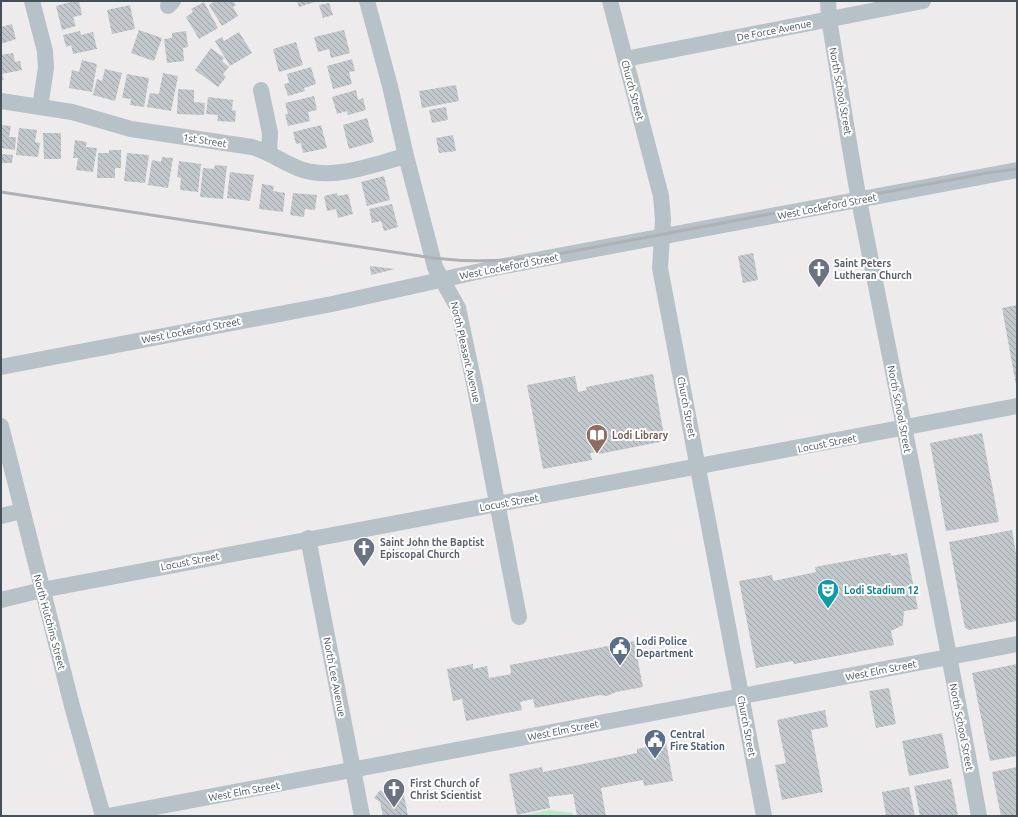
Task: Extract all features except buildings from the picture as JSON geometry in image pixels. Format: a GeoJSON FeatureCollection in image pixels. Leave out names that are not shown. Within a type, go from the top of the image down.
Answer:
{"type":"FeatureCollection","features":[{"type":"Feature","properties":{"kind":"street"},"geometry":{"type":"LineString","coordinates":[[32,1],[46,51],[46,68],[40,107]]}},
{"type":"Feature","properties":{"kind":"street","name":"North Pleasant Avenue"},"geometry":{"type":"LineString","coordinates":[[367,1],[390,86],[406,156],[435,267],[458,308],[519,617]]}},
{"type":"Feature","properties":{"kind":"street","name":"Church Street"},"geometry":{"type":"LineString","coordinates":[[610,1],[661,196],[663,210],[660,268],[764,816]]}},
{"type":"Feature","properties":{"kind":"street","name":"North School Street"},"geometry":{"type":"LineString","coordinates":[[828,1],[829,19],[859,200],[927,540],[979,816]]}},
{"type":"Feature","properties":{"kind":"street","name":"De Force Avenue"},"geometry":{"type":"LineString","coordinates":[[625,59],[923,1]]}},
{"type":"Feature","properties":{"kind":"street"},"geometry":{"type":"LineString","coordinates":[[261,90],[270,134],[269,152]]}},
{"type":"Feature","properties":{"kind":"street","name":"1st Street"},"geometry":{"type":"LineString","coordinates":[[1,101],[72,112],[130,129],[252,147],[269,152],[304,170],[335,173],[406,156]]}},
{"type":"Feature","properties":{"kind":"street","name":"West Lockeford Street"},"geometry":{"type":"LineString","coordinates":[[1,367],[332,304],[499,267],[661,238],[1017,170]]}},
{"type":"Feature","properties":{"kind":"street","name":"Locust Street"},"geometry":{"type":"LineString","coordinates":[[1,600],[42,590],[308,538],[698,467],[1017,406]]}},
{"type":"Feature","properties":{"kind":"street","name":"North Hutchins Street"},"geometry":{"type":"LineString","coordinates":[[1,426],[5,459],[22,511],[103,816]]}},
{"type":"Feature","properties":{"kind":"street"},"geometry":{"type":"LineString","coordinates":[[1,516],[22,511]]}},
{"type":"Feature","properties":{"kind":"street","name":"North Lee Avenue"},"geometry":{"type":"LineString","coordinates":[[308,538],[362,816]]}},
{"type":"Feature","properties":{"kind":"street","name":"West Elm Street"},"geometry":{"type":"LineString","coordinates":[[108,816],[353,771],[1017,644]]}},
{"type":"Feature","properties":{"kind":"green space"},"geometry":{"type":"Polygon","coordinates":[[[549,810],[573,813],[573,816],[520,816],[549,810]]]}},
{"type":"Feature","properties":{"kind":"railway"},"geometry":{"type":"LineString","coordinates":[[1,192],[433,258],[449,260],[496,260],[558,254],[987,173],[1017,169]]}},
{"type":"Feature","properties":{"kind":"place","name":"Saint Peters Lutheran Church"},"geometry":{"type":"Point","coordinates":[819,288]}},
{"type":"Feature","properties":{"kind":"place","name":"Lodi Library"},"geometry":{"type":"Point","coordinates":[597,454]}},
{"type":"Feature","properties":{"kind":"place","name":"Saint John the Baptist Episcopal Church"},"geometry":{"type":"Point","coordinates":[364,568]}},
{"type":"Feature","properties":{"kind":"place","name":"Lodi Stadium 12"},"geometry":{"type":"Point","coordinates":[828,610]}},
{"type":"Feature","properties":{"kind":"place","name":"Lodi Police Department"},"geometry":{"type":"Point","coordinates":[620,666]}},
{"type":"Feature","properties":{"kind":"place","name":"Central Fire Station"},"geometry":{"type":"Point","coordinates":[655,760]}},
{"type":"Feature","properties":{"kind":"place","name":"First Church of Christ Scientist"},"geometry":{"type":"Point","coordinates":[394,808]}}]}
